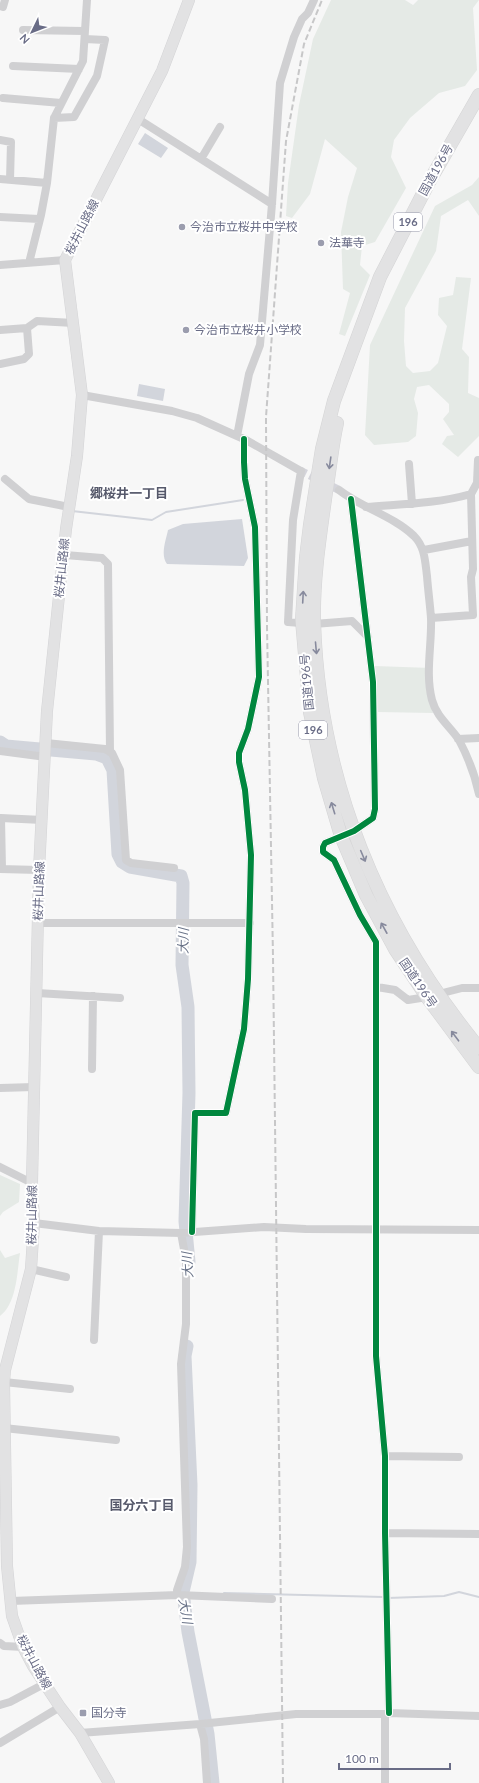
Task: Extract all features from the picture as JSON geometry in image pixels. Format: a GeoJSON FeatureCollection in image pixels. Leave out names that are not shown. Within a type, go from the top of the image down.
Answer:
{"type":"FeatureCollection","features":[{"type":"Feature","properties":{"kind":"highway","name":"国道196号"},"geometry":{"type":"LineString","coordinates":[[479,95],[429,182],[380,277],[351,356],[334,434],[321,525],[315,590],[308,624],[329,749],[345,806],[348,833],[432,996],[479,1067]]}},
{"type":"Feature","properties":{"kind":"highway","name":"国道196号"},"geometry":{"type":"LineString","coordinates":[[432,996],[479,1048]]}},
{"type":"Feature","properties":{"kind":"main road","name":"桜井山路線"},"geometry":{"type":"LineString","coordinates":[[109,1783],[80,1733],[44,1684],[23,1647],[12,1616],[4,1567],[4,1428],[2,1402],[6,1370],[31,1269],[34,1223],[32,1183],[38,923],[47,711],[69,507],[77,456],[82,395],[65,260],[162,70],[189,0]]}},
{"type":"Feature","properties":{"kind":"street"},"geometry":{"type":"LineString","coordinates":[[29,263],[47,183],[54,118],[83,61],[87,0]]}},
{"type":"Feature","properties":{"kind":"street"},"geometry":{"type":"LineString","coordinates":[[192,1232],[195,1113],[226,1113],[244,1029],[248,979],[251,855],[245,790],[239,762],[239,753],[248,729],[259,677],[255,526],[245,479],[241,438],[250,374],[260,344],[272,204],[280,83],[294,38],[302,19],[308,13],[314,0]]}},
{"type":"Feature","properties":{"kind":"street"},"geometry":{"type":"LineString","coordinates":[[23,30],[84,35],[104,40],[97,76],[74,117],[54,118]]}},
{"type":"Feature","properties":{"kind":"street"},"geometry":{"type":"LineString","coordinates":[[13,66],[79,69]]}},
{"type":"Feature","properties":{"kind":"street"},"geometry":{"type":"LineString","coordinates":[[3,98],[61,103]]}},
{"type":"Feature","properties":{"kind":"street"},"geometry":{"type":"LineString","coordinates":[[138,119],[272,204]]}},
{"type":"Feature","properties":{"kind":"street"},"geometry":{"type":"LineString","coordinates":[[201,159],[220,126]]}},
{"type":"Feature","properties":{"kind":"street"},"geometry":{"type":"LineString","coordinates":[[0,140],[12,142],[10,180]]}},
{"type":"Feature","properties":{"kind":"street"},"geometry":{"type":"LineString","coordinates":[[0,179],[47,183]]}},
{"type":"Feature","properties":{"kind":"street"},"geometry":{"type":"LineString","coordinates":[[0,217],[39,219]]}},
{"type":"Feature","properties":{"kind":"street"},"geometry":{"type":"LineString","coordinates":[[0,265],[65,260]]}},
{"type":"Feature","properties":{"kind":"street"},"geometry":{"type":"LineString","coordinates":[[0,330],[27,328],[37,321],[74,323]]}},
{"type":"Feature","properties":{"kind":"street"},"geometry":{"type":"LineString","coordinates":[[0,364],[24,359],[29,354],[27,328]]}},
{"type":"Feature","properties":{"kind":"street"},"geometry":{"type":"LineString","coordinates":[[82,395],[172,411],[197,418],[241,438],[300,471],[293,520],[288,592],[288,622],[308,624],[352,621],[368,638]]}},
{"type":"Feature","properties":{"kind":"street"},"geometry":{"type":"LineString","coordinates":[[431,618],[476,615],[471,577],[473,568],[470,494],[478,483],[478,460]]}},
{"type":"Feature","properties":{"kind":"street"},"geometry":{"type":"LineString","coordinates":[[409,464],[412,504]]}},
{"type":"Feature","properties":{"kind":"street"},"geometry":{"type":"LineString","coordinates":[[5,479],[29,499],[69,507]]}},
{"type":"Feature","properties":{"kind":"street"},"geometry":{"type":"LineString","coordinates":[[340,490],[351,499],[406,529],[416,538],[424,550],[431,618],[429,685],[433,701],[443,722],[458,739],[471,764],[479,794]]}},
{"type":"Feature","properties":{"kind":"street"},"geometry":{"type":"LineString","coordinates":[[366,507],[431,502],[470,494]]}},
{"type":"Feature","properties":{"kind":"street"},"geometry":{"type":"LineString","coordinates":[[351,499],[368,638],[374,705],[376,809],[373,818],[348,833],[325,843],[323,852],[334,860],[360,915],[376,942],[376,1356],[385,1456],[387,1714],[385,1783]]}},
{"type":"Feature","properties":{"kind":"street"},"geometry":{"type":"LineString","coordinates":[[424,550],[472,541]]}},
{"type":"Feature","properties":{"kind":"street"},"geometry":{"type":"LineString","coordinates":[[65,555],[102,558],[108,564],[110,752],[120,770],[126,860],[131,863],[174,868]]}},
{"type":"Feature","properties":{"kind":"street"},"geometry":{"type":"LineString","coordinates":[[458,739],[479,738]]}},
{"type":"Feature","properties":{"kind":"street"},"geometry":{"type":"LineString","coordinates":[[46,744],[106,750],[110,752]]}},
{"type":"Feature","properties":{"kind":"street"},"geometry":{"type":"LineString","coordinates":[[0,751],[46,757]]}},
{"type":"Feature","properties":{"kind":"street"},"geometry":{"type":"LineString","coordinates":[[40,870],[1,869],[2,818],[42,820]]}},
{"type":"Feature","properties":{"kind":"street"},"geometry":{"type":"LineString","coordinates":[[38,923],[250,923]]}},
{"type":"Feature","properties":{"kind":"street"},"geometry":{"type":"LineString","coordinates":[[376,987],[395,990],[408,1000],[432,996],[462,988],[479,988]]}},
{"type":"Feature","properties":{"kind":"street"},"geometry":{"type":"LineString","coordinates":[[37,993],[120,998]]}},
{"type":"Feature","properties":{"kind":"street"},"geometry":{"type":"LineString","coordinates":[[92,1069],[93,996]]}},
{"type":"Feature","properties":{"kind":"street"},"geometry":{"type":"LineString","coordinates":[[0,1088],[34,1087]]}},
{"type":"Feature","properties":{"kind":"street"},"geometry":{"type":"LineString","coordinates":[[0,1167],[32,1183]]}},
{"type":"Feature","properties":{"kind":"street"},"geometry":{"type":"LineString","coordinates":[[34,1223],[99,1231],[181,1233],[264,1227],[306,1229],[479,1230]]}},
{"type":"Feature","properties":{"kind":"street"},"geometry":{"type":"LineString","coordinates":[[94,1340],[99,1231]]}},
{"type":"Feature","properties":{"kind":"street"},"geometry":{"type":"LineString","coordinates":[[178,1595],[177,1590],[185,1567],[187,1547],[181,1364],[186,1324],[186,1260],[181,1233]]}},
{"type":"Feature","properties":{"kind":"street"},"geometry":{"type":"LineString","coordinates":[[31,1269],[66,1277]]}},
{"type":"Feature","properties":{"kind":"street"},"geometry":{"type":"LineString","coordinates":[[4,1382],[70,1389]]}},
{"type":"Feature","properties":{"kind":"street"},"geometry":{"type":"LineString","coordinates":[[4,1428],[116,1440]]}},
{"type":"Feature","properties":{"kind":"street"},"geometry":{"type":"LineString","coordinates":[[385,1456],[459,1457]]}},
{"type":"Feature","properties":{"kind":"street"},"geometry":{"type":"LineString","coordinates":[[385,1533],[479,1534]]}},
{"type":"Feature","properties":{"kind":"street"},"geometry":{"type":"LineString","coordinates":[[10,1601],[178,1595],[272,1599]]}},
{"type":"Feature","properties":{"kind":"street"},"geometry":{"type":"LineString","coordinates":[[0,1644],[4,1646],[23,1647]]}},
{"type":"Feature","properties":{"kind":"street"},"geometry":{"type":"LineString","coordinates":[[0,1705],[10,1702],[44,1684]]}},
{"type":"Feature","properties":{"kind":"street"},"geometry":{"type":"LineString","coordinates":[[0,1743],[60,1707]]}},
{"type":"Feature","properties":{"kind":"street"},"geometry":{"type":"LineString","coordinates":[[80,1733],[200,1724],[296,1714],[479,1716]]}},
{"type":"Feature","properties":{"kind":"street"},"geometry":{"type":"LineString","coordinates":[[200,1724],[205,1745],[208,1783]]}},
{"type":"Feature","properties":{"kind":"shaded area"},"geometry":{"type":"Polygon","coordinates":[[[331,0],[405,0],[413,5],[418,0],[479,0],[473,8],[477,70],[465,86],[439,93],[410,118],[394,140],[391,157],[406,188],[375,242],[362,246],[360,265],[370,275],[345,336],[339,334],[350,293],[343,289],[341,232],[348,197],[357,168],[325,139],[310,194],[292,218],[286,216],[288,183],[299,105],[313,39],[331,0]]]}},
{"type":"Feature","properties":{"kind":"shaded area"},"geometry":{"type":"Polygon","coordinates":[[[145,133],[168,148],[161,158],[138,144],[145,133]]]}},
{"type":"Feature","properties":{"kind":"shaded area"},"geometry":{"type":"Polygon","coordinates":[[[479,177],[479,216],[468,200],[441,216],[436,251],[405,308],[404,341],[406,366],[413,373],[430,371],[438,363],[447,326],[438,315],[439,298],[453,295],[456,277],[471,278],[462,349],[469,357],[468,393],[479,398],[479,436],[458,457],[442,444],[447,436],[454,435],[443,419],[449,412],[449,404],[429,385],[417,387],[414,399],[418,413],[416,436],[408,442],[374,445],[365,435],[370,345],[435,206],[472,185],[479,177]]]}},
{"type":"Feature","properties":{"kind":"shaded area"},"geometry":{"type":"Polygon","coordinates":[[[139,384],[165,389],[163,401],[137,396],[139,384]]]}},
{"type":"Feature","properties":{"kind":"shaded area"},"geometry":{"type":"Polygon","coordinates":[[[242,519],[248,558],[244,566],[167,564],[164,552],[168,530],[183,524],[242,519]]]}},
{"type":"Feature","properties":{"kind":"shaded area"},"geometry":{"type":"Polygon","coordinates":[[[375,666],[431,668],[430,699],[433,713],[378,712],[375,666]]]}},
{"type":"Feature","properties":{"kind":"shaded area"},"geometry":{"type":"Polygon","coordinates":[[[0,1175],[20,1184],[19,1202],[3,1212],[0,1216],[0,1175]]]}},
{"type":"Feature","properties":{"kind":"shaded area"},"geometry":{"type":"Polygon","coordinates":[[[0,1250],[5,1258],[20,1253],[13,1295],[6,1310],[0,1316],[0,1250]]]}},
{"type":"Feature","properties":{"kind":"waterway"},"geometry":{"type":"LineString","coordinates":[[72,511],[152,520],[166,512],[243,500]]}},
{"type":"Feature","properties":{"kind":"waterway","name":"大川"},"geometry":{"type":"LineString","coordinates":[[0,742],[6,746],[96,754],[107,758],[113,770],[118,854],[122,862],[130,867],[181,876],[183,883],[182,965],[188,1007],[189,1093],[185,1221],[189,1262]]}},
{"type":"Feature","properties":{"kind":"waterway","name":"大川"},"geometry":{"type":"LineString","coordinates":[[187,1346],[185,1356],[191,1485],[190,1562],[183,1592],[188,1632],[208,1734],[213,1783]]}},
{"type":"Feature","properties":{"kind":"waterway"},"geometry":{"type":"LineString","coordinates":[[388,1598],[444,1596],[459,1592],[479,1597]]}},
{"type":"Feature","properties":{"kind":"waterway"},"geometry":{"type":"LineString","coordinates":[[224,1593],[383,1597]]}},
{"type":"Feature","properties":{"kind":"tunnel"},"geometry":{"type":"LineString","coordinates":[[299,470],[339,490]]}},
{"type":"Feature","properties":{"kind":"railway"},"geometry":{"type":"LineString","coordinates":[[283,1783],[273,957],[267,627],[266,417],[286,141],[304,44],[322,0]]}},
{"type":"Feature","properties":{"kind":"cycle path"},"geometry":{"type":"LineString","coordinates":[[192,1232],[195,1113],[226,1113],[244,1029],[248,979],[251,855],[245,790],[239,762],[239,753],[248,729],[259,677],[255,527],[245,479],[244,439]]}},
{"type":"Feature","properties":{"kind":"cycle path"},"geometry":{"type":"LineString","coordinates":[[351,499],[373,682],[375,809],[373,818],[354,831],[325,843],[323,852],[334,860],[360,915],[376,942],[376,1356],[385,1456],[389,1713]]}},
{"type":"Feature","properties":{"kind":"place","name":"今治市立桜井中学校"},"geometry":{"type":"Point","coordinates":[182,227]}},
{"type":"Feature","properties":{"kind":"place","name":"法華寺"},"geometry":{"type":"Point","coordinates":[321,243]}},
{"type":"Feature","properties":{"kind":"place","name":"今治市立桜井小学校"},"geometry":{"type":"Point","coordinates":[186,330]}},
{"type":"Feature","properties":{"kind":"place","name":"国分寺"},"geometry":{"type":"Point","coordinates":[83,1713]}},
{"type":"Feature","properties":{"kind":"district","name":"郷桜井一丁目"},"geometry":{"type":"Point","coordinates":[129,493]}},
{"type":"Feature","properties":{"kind":"district","name":"国分六丁目"},"geometry":{"type":"Point","coordinates":[142,1505]}}]}
